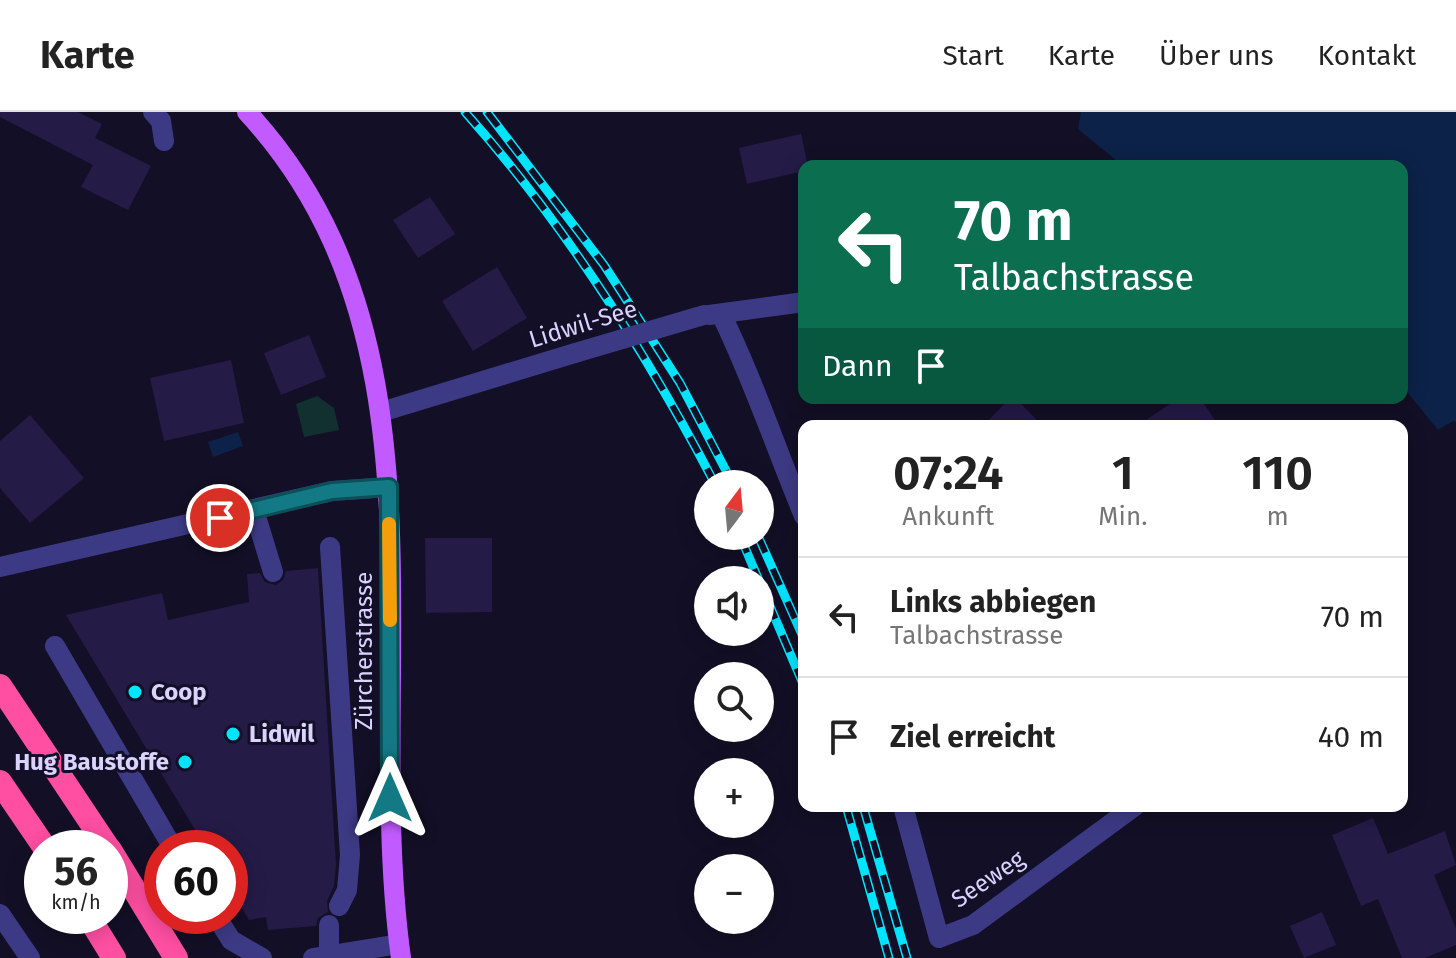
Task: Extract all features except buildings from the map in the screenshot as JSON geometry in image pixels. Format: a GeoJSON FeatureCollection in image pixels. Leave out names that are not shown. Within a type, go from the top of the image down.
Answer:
{"type":"FeatureCollection","features":[{"type":"Feature","properties":{"kind":"highway"},"geometry":{"type":"LineString","coordinates":[[0,686],[96,830]]}},
{"type":"Feature","properties":{"kind":"highway"},"geometry":{"type":"LineString","coordinates":[[0,782],[33,830]]}},
{"type":"Feature","properties":{"kind":"highway"},"geometry":{"type":"LineString","coordinates":[[128,880],[176,958]]}},
{"type":"Feature","properties":{"kind":"highway"},"geometry":{"type":"LineString","coordinates":[[99,934],[114,958]]}},
{"type":"Feature","properties":{"kind":"main road","name":"Zürcherstrasse"},"geometry":{"type":"LineString","coordinates":[[247,112],[296,172],[332,240],[358,304],[381,412],[389,487],[390,798],[400,951]]}},
{"type":"Feature","properties":{"kind":"street"},"geometry":{"type":"LineString","coordinates":[[153,112],[161,121],[164,141]]}},
{"type":"Feature","properties":{"kind":"street","name":"Lidwil-See"},"geometry":{"type":"LineString","coordinates":[[381,412],[712,315],[798,303]]}},
{"type":"Feature","properties":{"kind":"street"},"geometry":{"type":"LineString","coordinates":[[712,315],[747,365],[765,421],[798,501]]}},
{"type":"Feature","properties":{"kind":"street"},"geometry":{"type":"LineString","coordinates":[[4,566],[332,491],[389,487]]}},
{"type":"Feature","properties":{"kind":"street"},"geometry":{"type":"LineString","coordinates":[[254,510],[273,572]]}},
{"type":"Feature","properties":{"kind":"street"},"geometry":{"type":"LineString","coordinates":[[330,547],[350,855],[347,890],[339,906]]}},
{"type":"Feature","properties":{"kind":"street"},"geometry":{"type":"LineString","coordinates":[[55,646],[162,830]]}},
{"type":"Feature","properties":{"kind":"street","name":"Seeweg"},"geometry":{"type":"LineString","coordinates":[[905,812],[939,938],[973,925],[1127,812]]}},
{"type":"Feature","properties":{"kind":"street"},"geometry":{"type":"LineString","coordinates":[[0,914],[30,958]]}},
{"type":"Feature","properties":{"kind":"street"},"geometry":{"type":"LineString","coordinates":[[329,925],[321,957],[400,951]]}},
{"type":"Feature","properties":{"kind":"street"},"geometry":{"type":"LineString","coordinates":[[227,934],[231,940],[262,958]]}},
{"type":"Feature","properties":{"kind":"green space"},"geometry":{"type":"Polygon","coordinates":[[[317,396],[334,408],[339,430],[304,437],[296,404],[317,396]]]}},
{"type":"Feature","properties":{"kind":"water"},"geometry":{"type":"Polygon","coordinates":[[[1081,112],[1456,112],[1456,422],[1438,430],[1408,393],[1408,160],[1116,160],[1078,129],[1081,112]]]}},
{"type":"Feature","properties":{"kind":"water"},"geometry":{"type":"Polygon","coordinates":[[[238,432],[243,446],[213,457],[208,442],[238,432]]]}},
{"type":"Feature","properties":{"kind":"railway"},"geometry":{"type":"LineString","coordinates":[[465,112],[536,198],[601,290],[661,386],[708,470]]}},
{"type":"Feature","properties":{"kind":"railway"},"geometry":{"type":"LineString","coordinates":[[487,112],[604,265],[680,383],[726,470]]}},
{"type":"Feature","properties":{"kind":"railway"},"geometry":{"type":"LineString","coordinates":[[746,550],[798,672]]}},
{"type":"Feature","properties":{"kind":"railway"},"geometry":{"type":"LineString","coordinates":[[764,550],[798,626]]}},
{"type":"Feature","properties":{"kind":"railway"},"geometry":{"type":"LineString","coordinates":[[848,812],[889,958]]}},
{"type":"Feature","properties":{"kind":"railway"},"geometry":{"type":"LineString","coordinates":[[865,812],[907,958]]}},
{"type":"Feature","properties":{"kind":"slow traffic"},"geometry":{"type":"LineString","coordinates":[[389,524],[390,620]]}},
{"type":"Feature","properties":{"kind":"place","name":"Coop"},"geometry":{"type":"Point","coordinates":[135,692]}},
{"type":"Feature","properties":{"kind":"place","name":"Lidwil"},"geometry":{"type":"Point","coordinates":[233,734]}},
{"type":"Feature","properties":{"kind":"place","name":"Hug Baustoffe"},"geometry":{"type":"Point","coordinates":[185,762]}},
{"type":"Feature","properties":{"kind":"route"},"geometry":{"type":"LineString","coordinates":[[220,518],[332,491],[389,487],[390,798]]}}]}
